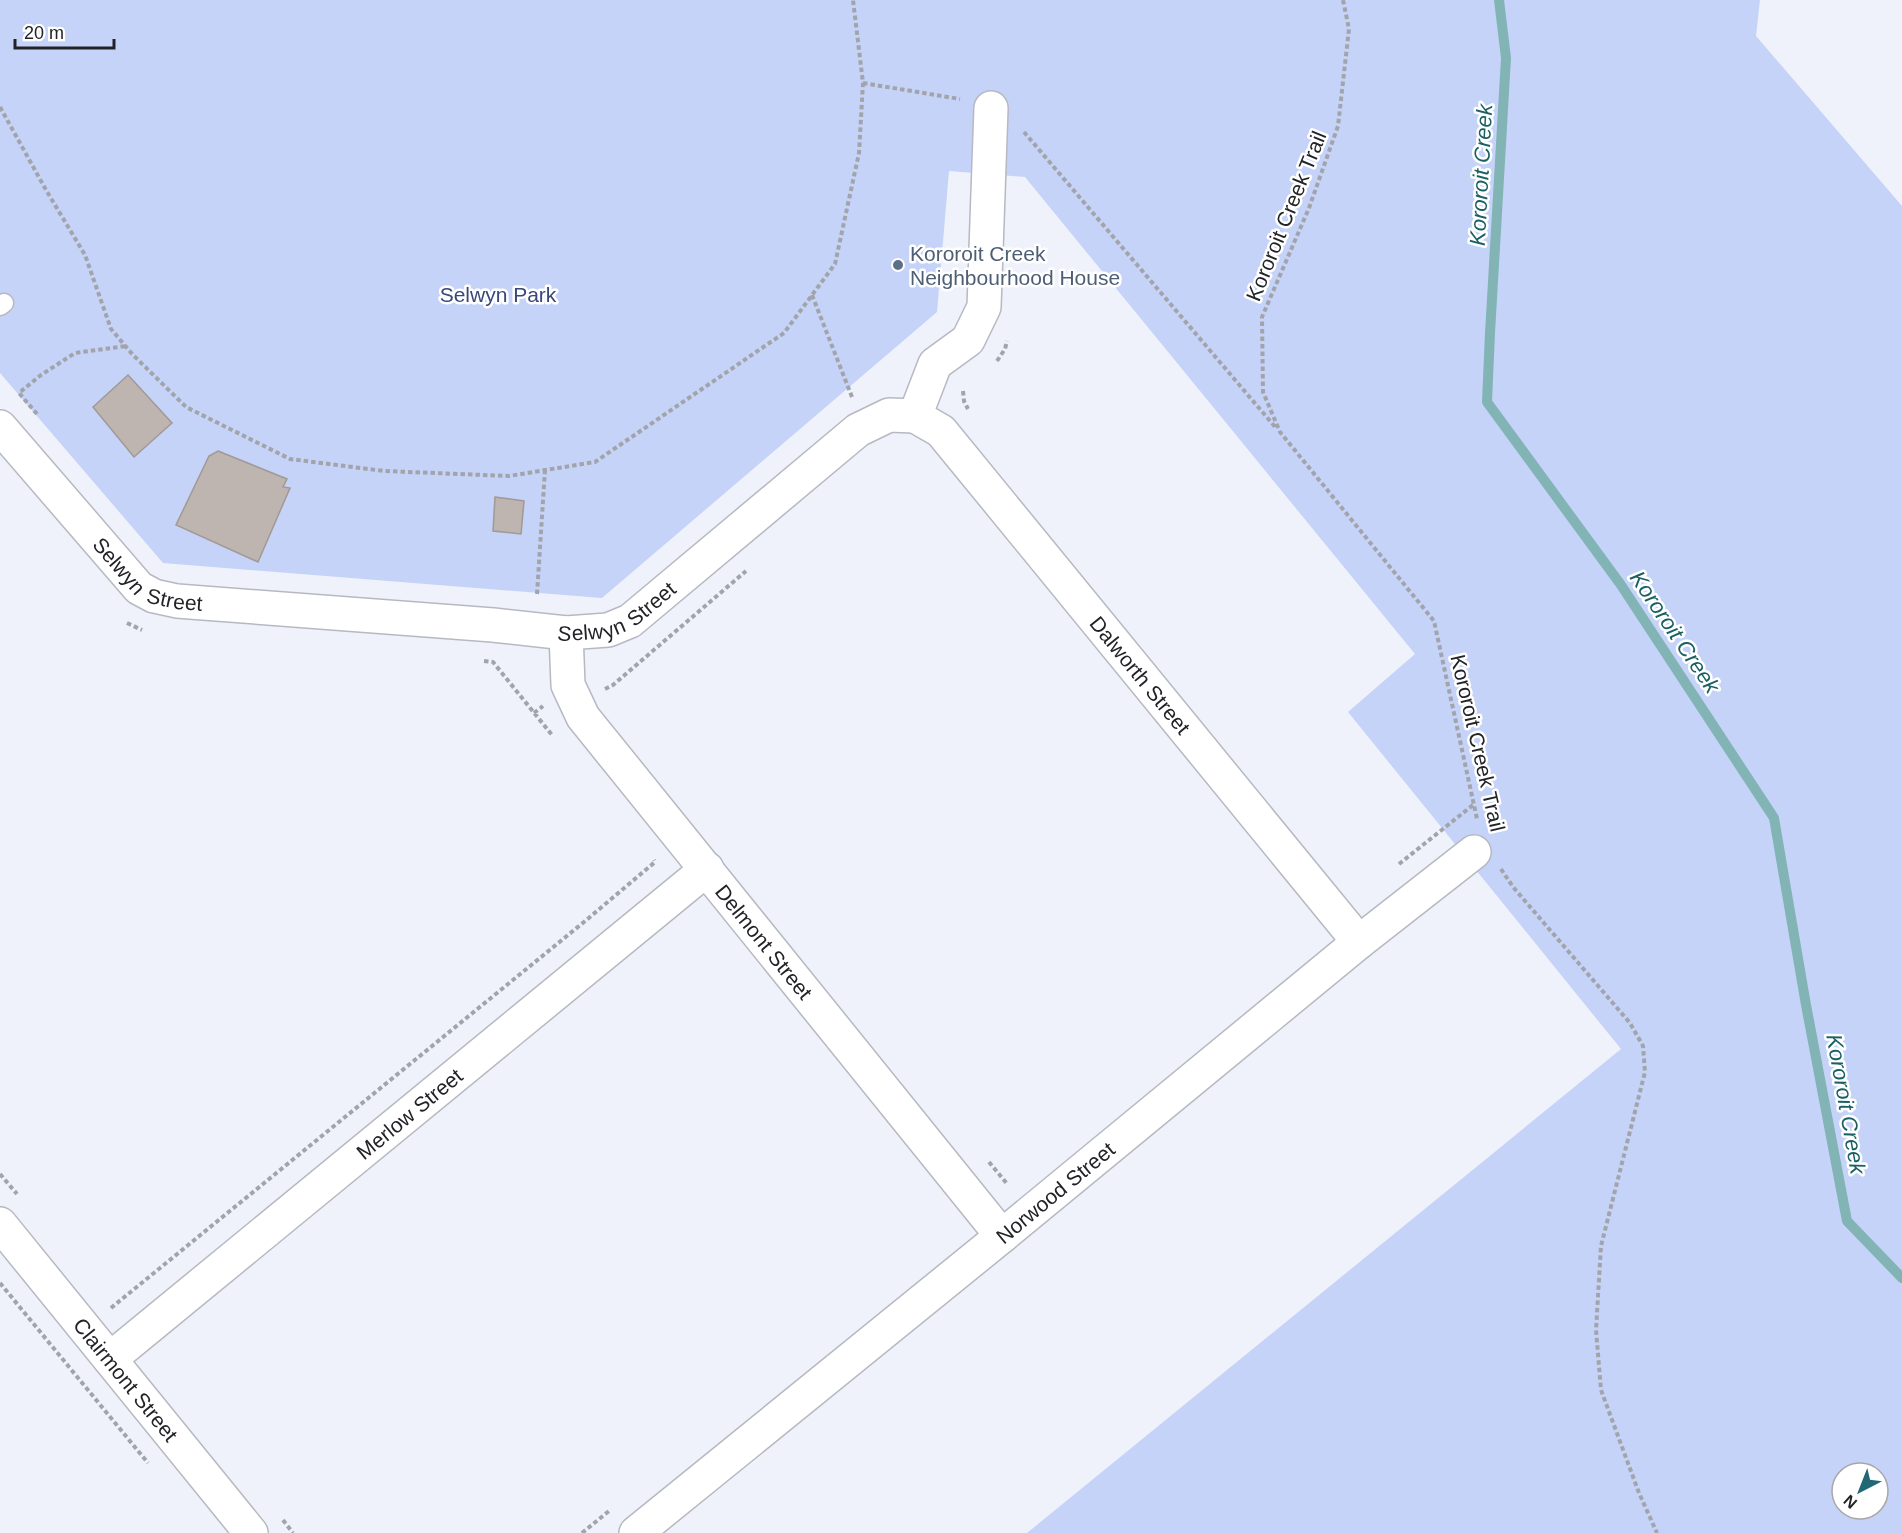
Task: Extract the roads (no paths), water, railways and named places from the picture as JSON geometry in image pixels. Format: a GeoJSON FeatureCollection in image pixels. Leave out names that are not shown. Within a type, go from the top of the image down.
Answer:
{"type":"FeatureCollection","features":[{"type":"Feature","properties":{"kind":"street"},"geometry":{"type":"LineString","coordinates":[[915,416],[935,364],[969,340],[984,307],[991,108]]}},
{"type":"Feature","properties":{"kind":"street","name":"Selwyn Street"},"geometry":{"type":"LineString","coordinates":[[8,436],[139,588],[154,596],[177,601],[493,625],[566,633],[608,630],[630,621],[858,430],[889,415],[915,416]]}},
{"type":"Feature","properties":{"kind":"street","name":"Dalworth Street"},"geometry":{"type":"LineString","coordinates":[[915,416],[941,431],[1359,942]]}},
{"type":"Feature","properties":{"kind":"street","name":"Delmont Street"},"geometry":{"type":"LineString","coordinates":[[566,633],[568,685],[583,717],[1002,1236]]}},
{"type":"Feature","properties":{"kind":"street","name":"Norwood Street"},"geometry":{"type":"LineString","coordinates":[[636,1533],[1359,942],[1482,846]]}},
{"type":"Feature","properties":{"kind":"street","name":"Merlow Street"},"geometry":{"type":"LineString","coordinates":[[110,1359],[707,869]]}},
{"type":"Feature","properties":{"kind":"street","name":"Clairmont Street"},"geometry":{"type":"LineString","coordinates":[[0,1224],[251,1533]]}},
{"type":"Feature","properties":{"kind":"waterway","name":"Kororoit Creek"},"geometry":{"type":"LineString","coordinates":[[1499,0],[1506,58],[1487,402],[1621,585],[1774,818],[1806,1005],[1847,1221],[1902,1278]]}},
{"type":"Feature","properties":{"kind":"place","name":"Kororoit Creek Neighbourhood House"},"geometry":{"type":"Point","coordinates":[898,265]}},
{"type":"Feature","properties":{"kind":"park label","name":"Selwyn Park"},"geometry":{"type":"Point","coordinates":[498,294]}}]}
